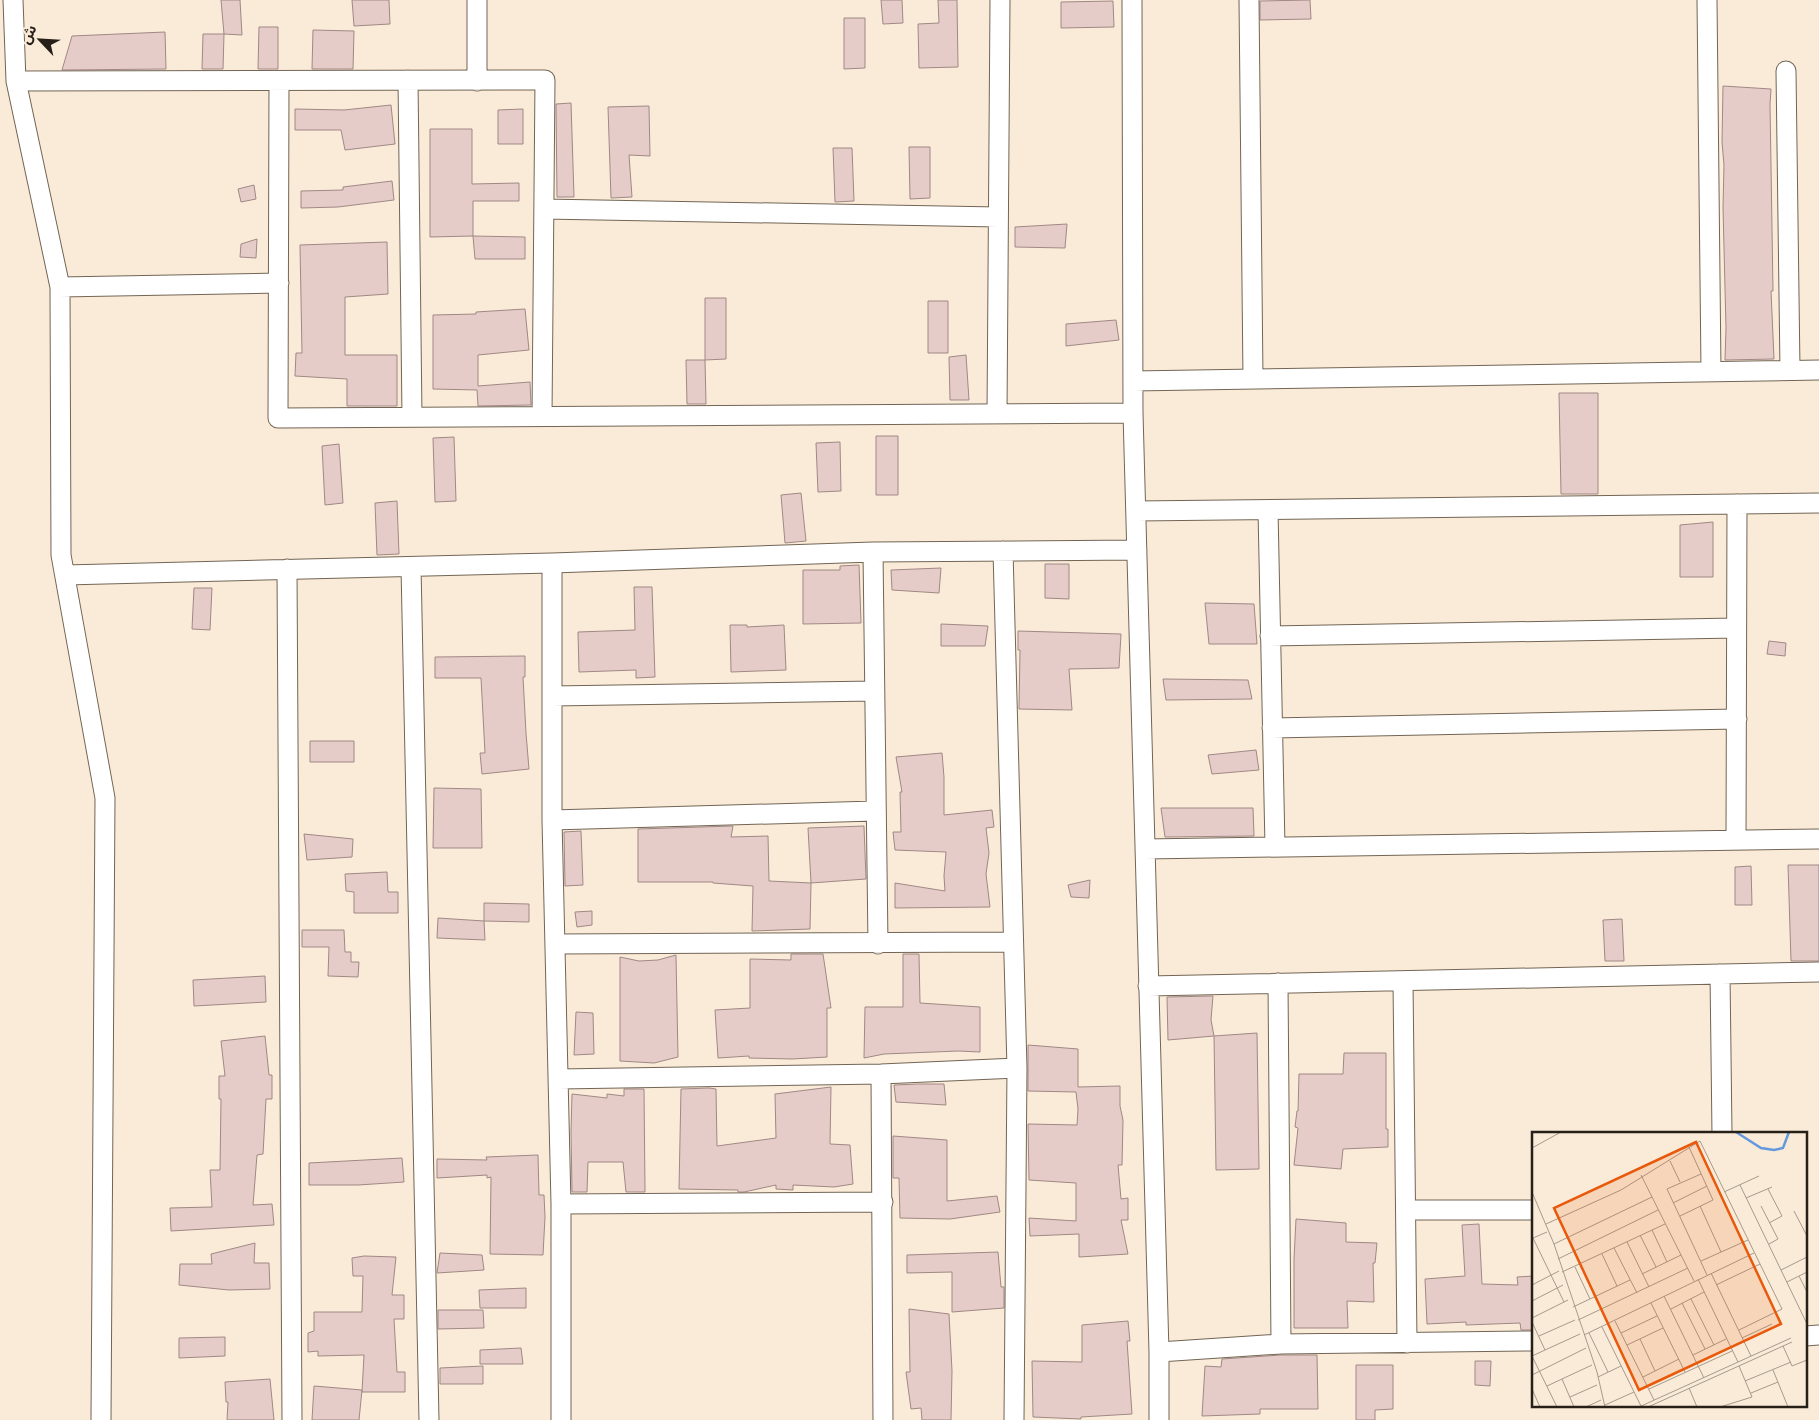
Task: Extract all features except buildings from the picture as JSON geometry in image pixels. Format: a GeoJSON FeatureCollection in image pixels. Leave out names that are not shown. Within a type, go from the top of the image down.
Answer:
{"type":"FeatureCollection","features":[{"type":"Feature","properties":{"kind":"street"},"geometry":{"type":"LineString","coordinates":[[13,0],[16,81],[60,287],[61,555],[105,798],[101,1420]]}},
{"type":"Feature","properties":{"kind":"street"},"geometry":{"type":"LineString","coordinates":[[476,0],[477,81]]}},
{"type":"Feature","properties":{"kind":"street"},"geometry":{"type":"LineString","coordinates":[[997,414],[1000,0]]}},
{"type":"Feature","properties":{"kind":"street"},"geometry":{"type":"LineString","coordinates":[[1132,0],[1133,381],[1159,1352],[1159,1420]]}},
{"type":"Feature","properties":{"kind":"street"},"geometry":{"type":"LineString","coordinates":[[1249,0],[1254,379]]}},
{"type":"Feature","properties":{"kind":"street"},"geometry":{"type":"LineString","coordinates":[[1706,0],[1712,372]]}},
{"type":"Feature","properties":{"kind":"street"},"geometry":{"type":"LineString","coordinates":[[1786,71],[1790,370]]}},
{"type":"Feature","properties":{"kind":"street"},"geometry":{"type":"LineString","coordinates":[[279,80],[278,418],[1134,413]]}},
{"type":"Feature","properties":{"kind":"street"},"geometry":{"type":"LineString","coordinates":[[408,80],[412,417]]}},
{"type":"Feature","properties":{"kind":"street"},"geometry":{"type":"LineString","coordinates":[[16,81],[545,80],[542,416]]}},
{"type":"Feature","properties":{"kind":"street"},"geometry":{"type":"LineString","coordinates":[[544,209],[998,217]]}},
{"type":"Feature","properties":{"kind":"street"},"geometry":{"type":"LineString","coordinates":[[60,287],[278,283]]}},
{"type":"Feature","properties":{"kind":"street"},"geometry":{"type":"LineString","coordinates":[[1133,381],[1819,370]]}},
{"type":"Feature","properties":{"kind":"street"},"geometry":{"type":"LineString","coordinates":[[1136,511],[1819,503]]}},
{"type":"Feature","properties":{"kind":"street"},"geometry":{"type":"LineString","coordinates":[[1736,840],[1737,504]]}},
{"type":"Feature","properties":{"kind":"street"},"geometry":{"type":"LineString","coordinates":[[1268,510],[1275,847]]}},
{"type":"Feature","properties":{"kind":"street"},"geometry":{"type":"LineString","coordinates":[[65,575],[552,563],[873,552],[1137,550]]}},
{"type":"Feature","properties":{"kind":"street"},"geometry":{"type":"LineString","coordinates":[[1003,551],[1017,1068],[1014,1420]]}},
{"type":"Feature","properties":{"kind":"street"},"geometry":{"type":"LineString","coordinates":[[873,552],[878,944]]}},
{"type":"Feature","properties":{"kind":"street"},"geometry":{"type":"LineString","coordinates":[[552,563],[552,820],[561,1204],[561,1420]]}},
{"type":"Feature","properties":{"kind":"street"},"geometry":{"type":"LineString","coordinates":[[411,566],[429,1420]]}},
{"type":"Feature","properties":{"kind":"street"},"geometry":{"type":"LineString","coordinates":[[287,570],[292,1420]]}},
{"type":"Feature","properties":{"kind":"street"},"geometry":{"type":"LineString","coordinates":[[1270,636],[1736,628]]}},
{"type":"Feature","properties":{"kind":"street"},"geometry":{"type":"LineString","coordinates":[[552,696],[874,691]]}},
{"type":"Feature","properties":{"kind":"street"},"geometry":{"type":"LineString","coordinates":[[1272,728],[1737,719]]}},
{"type":"Feature","properties":{"kind":"street"},"geometry":{"type":"LineString","coordinates":[[552,820],[875,811]]}},
{"type":"Feature","properties":{"kind":"street"},"geometry":{"type":"LineString","coordinates":[[1145,849],[1819,839]]}},
{"type":"Feature","properties":{"kind":"street"},"geometry":{"type":"LineString","coordinates":[[556,944],[1013,942]]}},
{"type":"Feature","properties":{"kind":"street"},"geometry":{"type":"LineString","coordinates":[[1148,986],[1819,972]]}},
{"type":"Feature","properties":{"kind":"street"},"geometry":{"type":"LineString","coordinates":[[1720,974],[1722,1132]]}},
{"type":"Feature","properties":{"kind":"street"},"geometry":{"type":"LineString","coordinates":[[1403,981],[1407,1343]]}},
{"type":"Feature","properties":{"kind":"street"},"geometry":{"type":"LineString","coordinates":[[1278,983],[1281,1344]]}},
{"type":"Feature","properties":{"kind":"street"},"geometry":{"type":"LineString","coordinates":[[559,1079],[881,1074],[1017,1068]]}},
{"type":"Feature","properties":{"kind":"street"},"geometry":{"type":"LineString","coordinates":[[881,1074],[883,1420]]}},
{"type":"Feature","properties":{"kind":"street"},"geometry":{"type":"LineString","coordinates":[[561,1204],[883,1202]]}},
{"type":"Feature","properties":{"kind":"street"},"geometry":{"type":"LineString","coordinates":[[1406,1210],[1532,1210]]}},
{"type":"Feature","properties":{"kind":"street"},"geometry":{"type":"LineString","coordinates":[[1806,1336],[1819,1335]]}},
{"type":"Feature","properties":{"kind":"street"},"geometry":{"type":"LineString","coordinates":[[1159,1352],[1281,1344],[1532,1341]]}}]}
